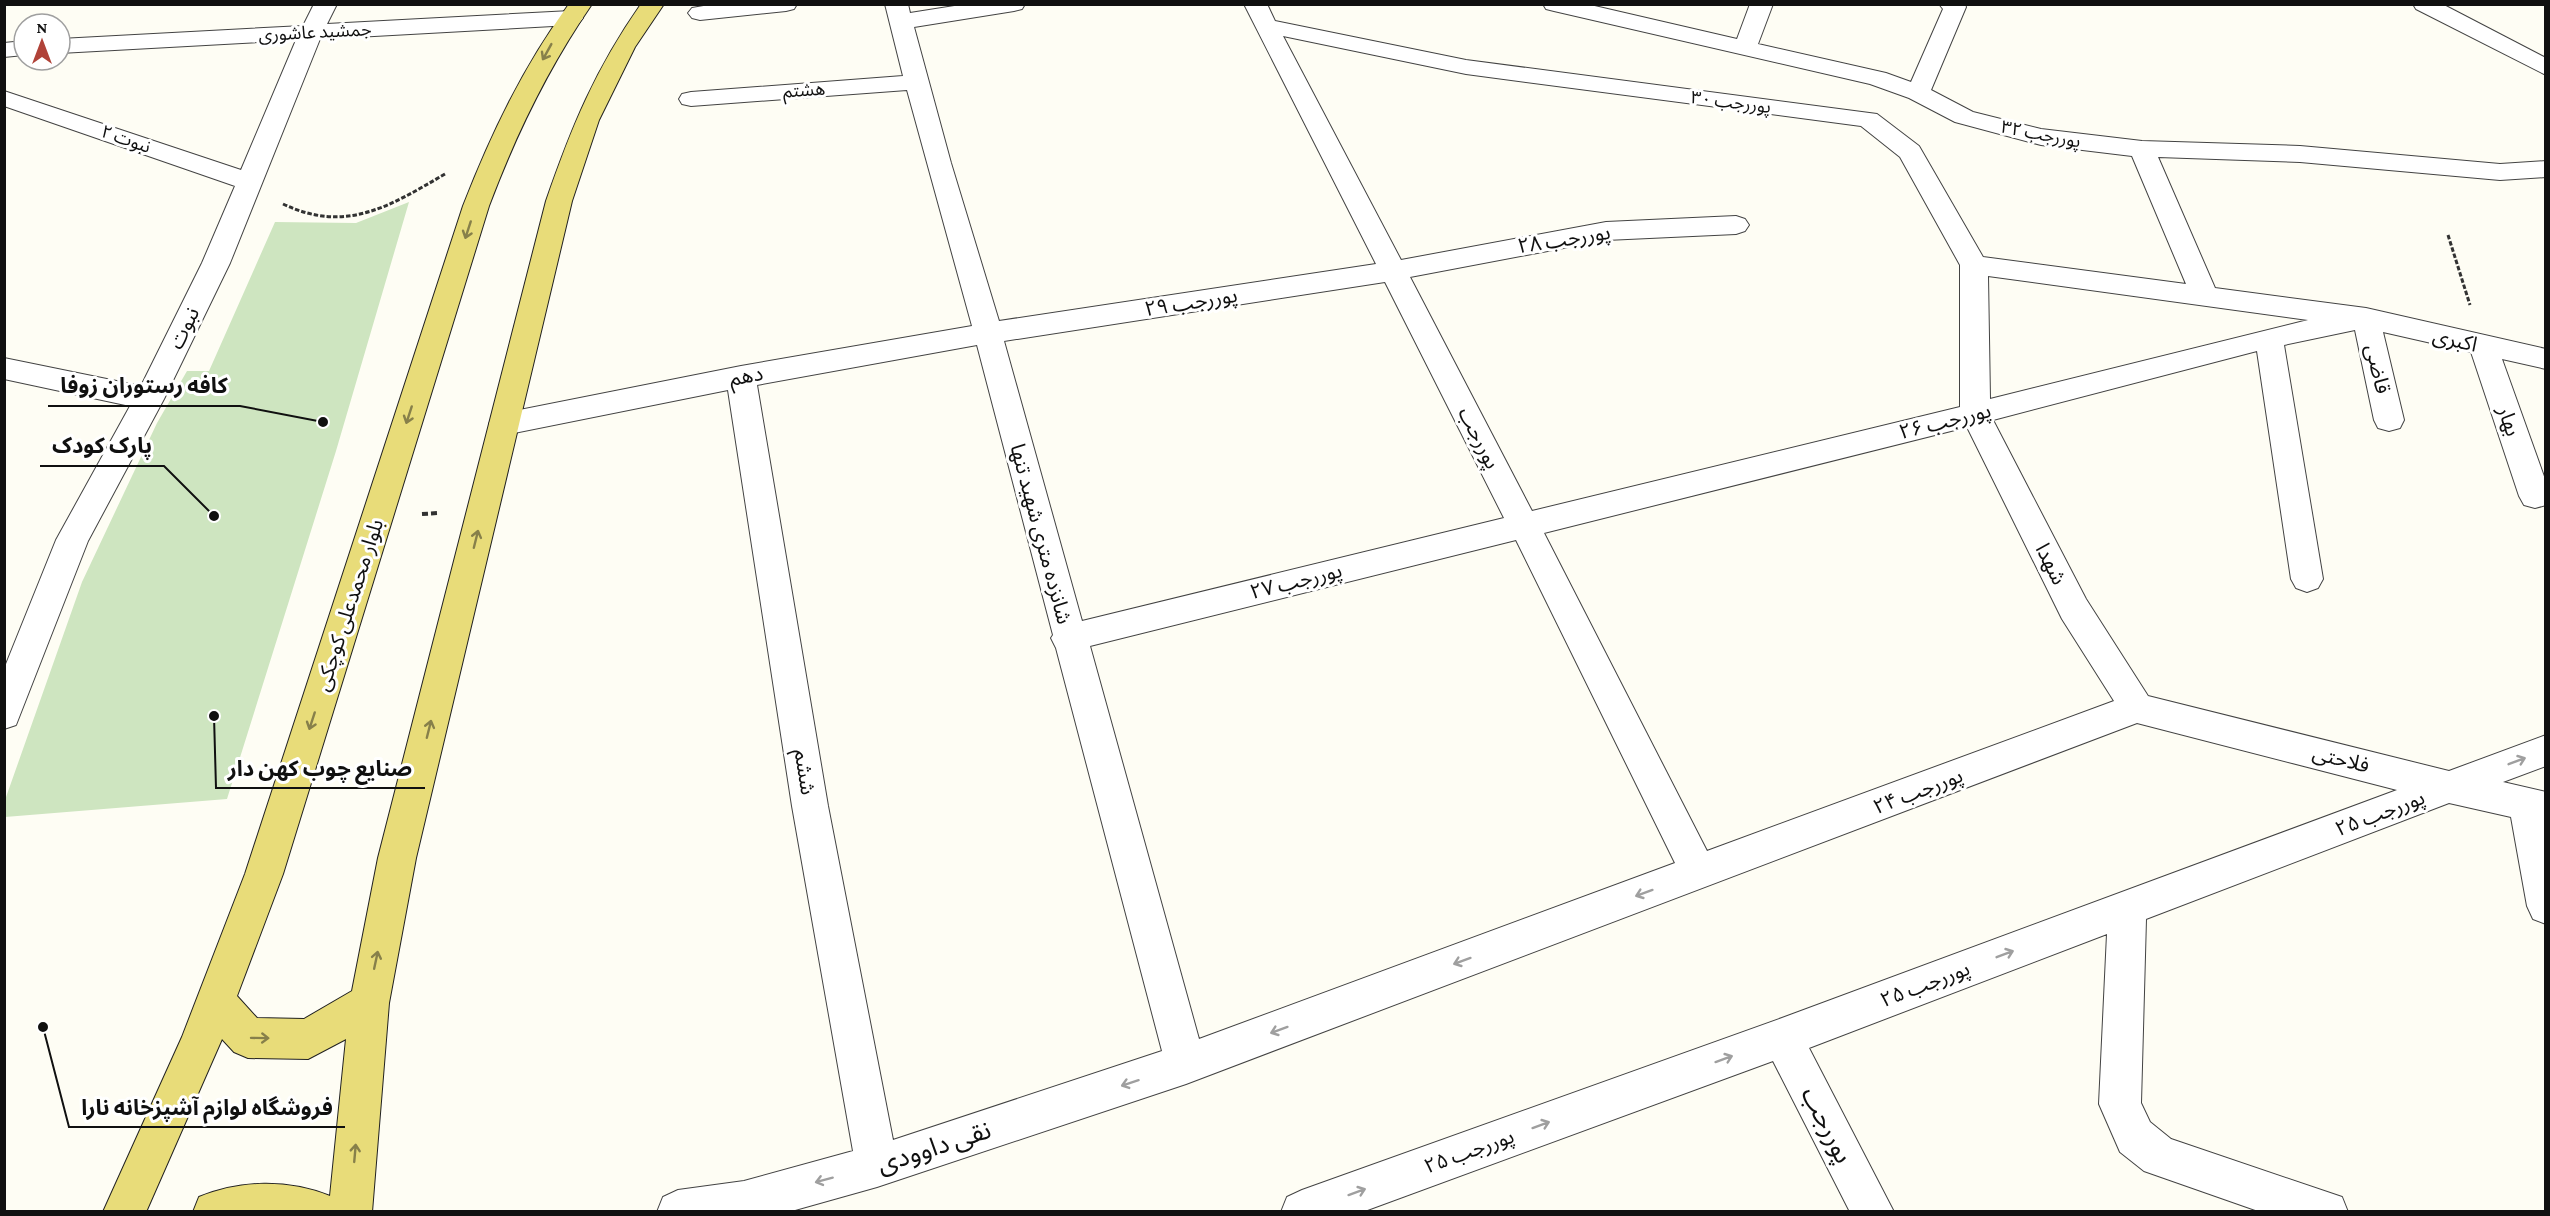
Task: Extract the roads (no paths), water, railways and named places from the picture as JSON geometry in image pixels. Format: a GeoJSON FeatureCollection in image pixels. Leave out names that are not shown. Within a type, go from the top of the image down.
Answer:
{"type":"FeatureCollection","features":[{"type":"Feature","properties":{"kind":"main road"},"geometry":{"type":"LineString","coordinates":[[350,1212],[369,1003],[397,858],[559,201],[587,120],[623,47],[653,4]]}},
{"type":"Feature","properties":{"kind":"main road","name":"بلوار محمدعلی کوچکی"},"geometry":{"type":"LineString","coordinates":[[124,1212],[217,1003],[264,874],[476,206],[500,142],[508,121],[551,44],[576,11]]}},
{"type":"Feature","properties":{"kind":"main road"},"geometry":{"type":"LineString","coordinates":[[217,1003],[248,1038],[308,1039],[369,1003]]}},
{"type":"Feature","properties":{"kind":"main road"},"geometry":{"type":"LineString","coordinates":[[214,1212],[236,1206],[296,1206],[317,1212]]}},
{"type":"Feature","properties":{"kind":"street","name":"نبوت"},"geometry":{"type":"LineString","coordinates":[[4,714],[72,540],[149,399],[216,263],[247,181],[311,33],[326,4]]}},
{"type":"Feature","properties":{"kind":"street"},"geometry":{"type":"LineString","coordinates":[[700,13],[786,4]]}},
{"type":"Feature","properties":{"kind":"street"},"geometry":{"type":"LineString","coordinates":[[897,13],[1014,4]]}},
{"type":"Feature","properties":{"kind":"street","name":"پوررجب ۳۲"},"geometry":{"type":"LineString","coordinates":[[1554,4],[1598,9],[1877,78],[1918,93],[1964,117],[2042,137],[2142,149],[2300,154],[2500,172],[2546,170]]}},
{"type":"Feature","properties":{"kind":"street"},"geometry":{"type":"LineString","coordinates":[[1745,47],[1762,4]]}},
{"type":"Feature","properties":{"kind":"street"},"geometry":{"type":"LineString","coordinates":[[2424,4],[2546,68]]}},
{"type":"Feature","properties":{"kind":"street"},"geometry":{"type":"LineString","coordinates":[[1918,93],[1956,6]]}},
{"type":"Feature","properties":{"kind":"street","name":"جمشید عاشوری"},"geometry":{"type":"LineString","coordinates":[[72,45],[311,33],[576,11]]}},
{"type":"Feature","properties":{"kind":"street","name":"شانزده متری شهید تنها"},"geometry":{"type":"LineString","coordinates":[[897,13],[988,333],[1068,638],[1186,1064]]}},
{"type":"Feature","properties":{"kind":"street","name":"پوررجب ۳۰"},"geometry":{"type":"LineString","coordinates":[[1261,15],[1466,67],[1868,119],[1910,152],[1974,265],[1975,414]]}},
{"type":"Feature","properties":{"kind":"street","name":"پوررجب"},"geometry":{"type":"LineString","coordinates":[[1261,15],[1524,525],[1699,873]]}},
{"type":"Feature","properties":{"kind":"street","name":"هشتم"},"geometry":{"type":"LineString","coordinates":[[691,99],[917,82]]}},
{"type":"Feature","properties":{"kind":"street","name":"نبوت ۲"},"geometry":{"type":"LineString","coordinates":[[4,98],[247,181]]}},
{"type":"Feature","properties":{"kind":"street"},"geometry":{"type":"LineString","coordinates":[[2142,149],[2205,296]]}},
{"type":"Feature","properties":{"kind":"street","name":"پوررجب ۲۸"},"geometry":{"type":"LineString","coordinates":[[1394,271],[1606,231],[1736,225]]}},
{"type":"Feature","properties":{"kind":"street","name":"اکبری"},"geometry":{"type":"LineString","coordinates":[[1974,265],[2366,318],[2546,359]]}},
{"type":"Feature","properties":{"kind":"street","name":"پوررجب ۲۹"},"geometry":{"type":"LineString","coordinates":[[988,333],[1394,271]]}},
{"type":"Feature","properties":{"kind":"street","name":"پوررجب ۲۶"},"geometry":{"type":"LineString","coordinates":[[1524,525],[1975,414],[2269,338],[2366,318]]}},
{"type":"Feature","properties":{"kind":"street","name":"قاضی"},"geometry":{"type":"LineString","coordinates":[[2366,318],[2389,420]]}},
{"type":"Feature","properties":{"kind":"street","name":"دهم"},"geometry":{"type":"LineString","coordinates":[[504,424],[741,377],[988,333]]}},
{"type":"Feature","properties":{"kind":"street"},"geometry":{"type":"LineString","coordinates":[[2269,338],[2307,579]]}},
{"type":"Feature","properties":{"kind":"street","name":"بهار"},"geometry":{"type":"LineString","coordinates":[[2483,346],[2535,496]]}},
{"type":"Feature","properties":{"kind":"street"},"geometry":{"type":"LineString","coordinates":[[4,368],[149,399]]}},
{"type":"Feature","properties":{"kind":"street","name":"ششم"},"geometry":{"type":"LineString","coordinates":[[741,377],[810,806],[877,1166]]}},
{"type":"Feature","properties":{"kind":"street","name":"شهدا"},"geometry":{"type":"LineString","coordinates":[[1975,414],[2074,609],[2137,708]]}},
{"type":"Feature","properties":{"kind":"street","name":"پوررجب ۲۷"},"geometry":{"type":"LineString","coordinates":[[1068,638],[1524,525]]}},
{"type":"Feature","properties":{"kind":"street","name":"فلاحتی"},"geometry":{"type":"LineString","coordinates":[[2137,708],[2450,787],[2536,805]]}},
{"type":"Feature","properties":{"kind":"street","name":"پوررجب ۲۴"},"geometry":{"type":"LineString","coordinates":[[1699,873],[2137,708]]}},
{"type":"Feature","properties":{"kind":"street","name":"پوررجب ۲۵"},"geometry":{"type":"LineString","coordinates":[[1302,1212],[1782,1038],[2546,750]]}},
{"type":"Feature","properties":{"kind":"street"},"geometry":{"type":"LineString","coordinates":[[2536,805],[2546,906]]}},
{"type":"Feature","properties":{"kind":"street"},"geometry":{"type":"LineString","coordinates":[[1186,1064],[1699,873]]}},
{"type":"Feature","properties":{"kind":"street"},"geometry":{"type":"LineString","coordinates":[[2127,908],[2120,1104],[2135,1137],[2158,1156],[2327,1212]]}},
{"type":"Feature","properties":{"kind":"street","name":"پوررجب"},"geometry":{"type":"LineString","coordinates":[[1782,1038],[1873,1212]]}},
{"type":"Feature","properties":{"kind":"street","name":"نقی داوودی"},"geometry":{"type":"LineString","coordinates":[[678,1212],[744,1202],[877,1166],[1186,1064]]}},
{"type":"Feature","properties":{"kind":"place","name":"کافه رستوران زوفا"},"geometry":{"type":"Point","coordinates":[323,422]}},
{"type":"Feature","properties":{"kind":"place","name":"پارک کودک"},"geometry":{"type":"Point","coordinates":[214,516]}},
{"type":"Feature","properties":{"kind":"place","name":"صنایع چوب کهن دار"},"geometry":{"type":"Point","coordinates":[214,716]}},
{"type":"Feature","properties":{"kind":"place","name":"فروشگاه لوازم آشپزخانه نارا"},"geometry":{"type":"Point","coordinates":[43,1027]}}]}
